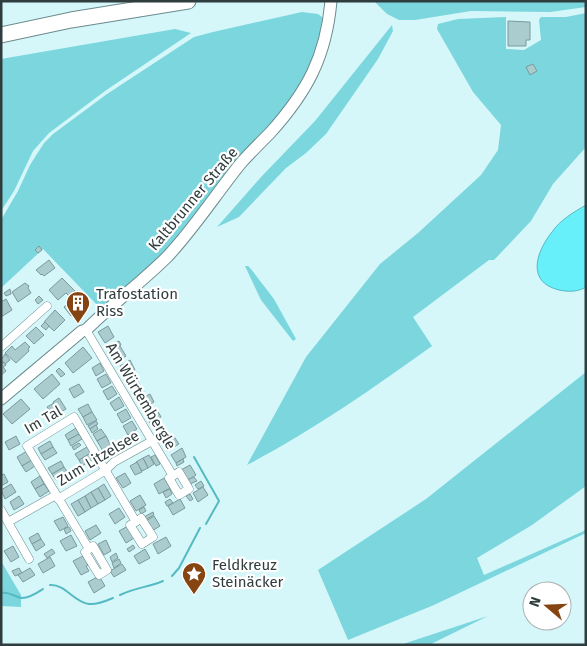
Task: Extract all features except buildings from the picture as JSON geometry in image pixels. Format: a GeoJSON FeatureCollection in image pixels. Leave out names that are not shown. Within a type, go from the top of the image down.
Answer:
{"type":"FeatureCollection","features":[{"type":"Feature","properties":{"kind":"highway"},"geometry":{"type":"LineString","coordinates":[[1,25],[132,1]]}},
{"type":"Feature","properties":{"kind":"highway"},"geometry":{"type":"LineString","coordinates":[[1,35],[71,20],[188,1]]}},
{"type":"Feature","properties":{"kind":"street","name":"Kaltbrunner Straße"},"geometry":{"type":"LineString","coordinates":[[1,399],[82,331],[86,330],[167,256],[186,235],[242,163],[288,111],[305,88],[318,62],[327,34],[332,1]]}},
{"type":"Feature","properties":{"kind":"street"},"geometry":{"type":"LineString","coordinates":[[1,346],[47,306]]}},
{"type":"Feature","properties":{"kind":"street","name":"Am Würtembergle"},"geometry":{"type":"LineString","coordinates":[[86,330],[173,476]]}},
{"type":"Feature","properties":{"kind":"street","name":"Im Tal"},"geometry":{"type":"LineString","coordinates":[[89,549],[26,446],[74,417],[136,522]]}},
{"type":"Feature","properties":{"kind":"street","name":"Zum Litzelsee"},"geometry":{"type":"LineString","coordinates":[[8,522],[106,470],[114,462],[152,441]]}},
{"type":"Feature","properties":{"kind":"street"},"geometry":{"type":"LineString","coordinates":[[1,510],[29,559]]}},
{"type":"Feature","properties":{"kind":"shaded area"},"geometry":{"type":"Polygon","coordinates":[[[374,1],[586,1],[586,7],[550,12],[471,11],[415,20],[399,20],[387,14],[374,1]]]}},
{"type":"Feature","properties":{"kind":"shaded area"},"geometry":{"type":"Polygon","coordinates":[[[302,12],[318,14],[326,20],[314,60],[286,109],[163,255],[102,310],[43,249],[1,288],[1,220],[18,191],[30,165],[44,143],[53,134],[107,94],[194,37],[302,12]]]}},
{"type":"Feature","properties":{"kind":"shaded area"},"geometry":{"type":"Polygon","coordinates":[[[586,13],[586,147],[553,184],[531,221],[494,260],[489,260],[413,317],[432,346],[318,424],[247,465],[306,357],[380,264],[418,233],[481,175],[498,150],[501,125],[473,92],[437,29],[438,24],[458,19],[506,17],[506,49],[524,50],[541,40],[539,20],[541,17],[566,17],[586,13]]]}},
{"type":"Feature","properties":{"kind":"shaded area"},"geometry":{"type":"Polygon","coordinates":[[[392,25],[393,31],[378,59],[326,134],[306,153],[286,168],[239,217],[217,227],[262,176],[315,121],[392,25]]]}},
{"type":"Feature","properties":{"kind":"shaded area"},"geometry":{"type":"Polygon","coordinates":[[[175,29],[191,33],[105,91],[49,133],[33,151],[14,191],[1,211],[1,59],[175,29]]]}},
{"type":"Feature","properties":{"kind":"shaded area"},"geometry":{"type":"Polygon","coordinates":[[[586,205],[586,287],[580,290],[559,290],[549,286],[542,280],[538,273],[538,257],[546,240],[555,228],[586,205]]]}},
{"type":"Feature","properties":{"kind":"shaded area"},"geometry":{"type":"Polygon","coordinates":[[[245,266],[251,269],[274,299],[296,339],[293,341],[261,300],[245,266]]]}},
{"type":"Feature","properties":{"kind":"shaded area"},"geometry":{"type":"Polygon","coordinates":[[[586,372],[586,486],[532,525],[477,558],[484,575],[586,530],[586,533],[434,605],[348,640],[318,570],[426,499],[586,372]]]}},
{"type":"Feature","properties":{"kind":"shaded area"},"geometry":{"type":"Polygon","coordinates":[[[1,561],[21,595],[21,607],[1,606],[1,561]]]}},
{"type":"Feature","properties":{"kind":"shaded area"},"geometry":{"type":"Polygon","coordinates":[[[488,616],[431,644],[400,645],[488,616]]]}},
{"type":"Feature","properties":{"kind":"waterway"},"geometry":{"type":"LineString","coordinates":[[194,457],[219,501],[206,524]]}},
{"type":"Feature","properties":{"kind":"waterway"},"geometry":{"type":"LineString","coordinates":[[172,576],[179,568],[200,528]]}},
{"type":"Feature","properties":{"kind":"waterway"},"geometry":{"type":"LineString","coordinates":[[120,595],[163,581]]}},
{"type":"Feature","properties":{"kind":"waterway"},"geometry":{"type":"LineString","coordinates":[[50,585],[61,587],[83,603],[98,603],[113,598]]}},
{"type":"Feature","properties":{"kind":"waterway"},"geometry":{"type":"LineString","coordinates":[[1,593],[25,598],[43,589]]}},
{"type":"Feature","properties":{"kind":"place","name":"Trafostation Riss"},"geometry":{"type":"Point","coordinates":[78,324]}},
{"type":"Feature","properties":{"kind":"place","name":"Feldkreuz Steinäcker"},"geometry":{"type":"Point","coordinates":[194,595]}}]}
